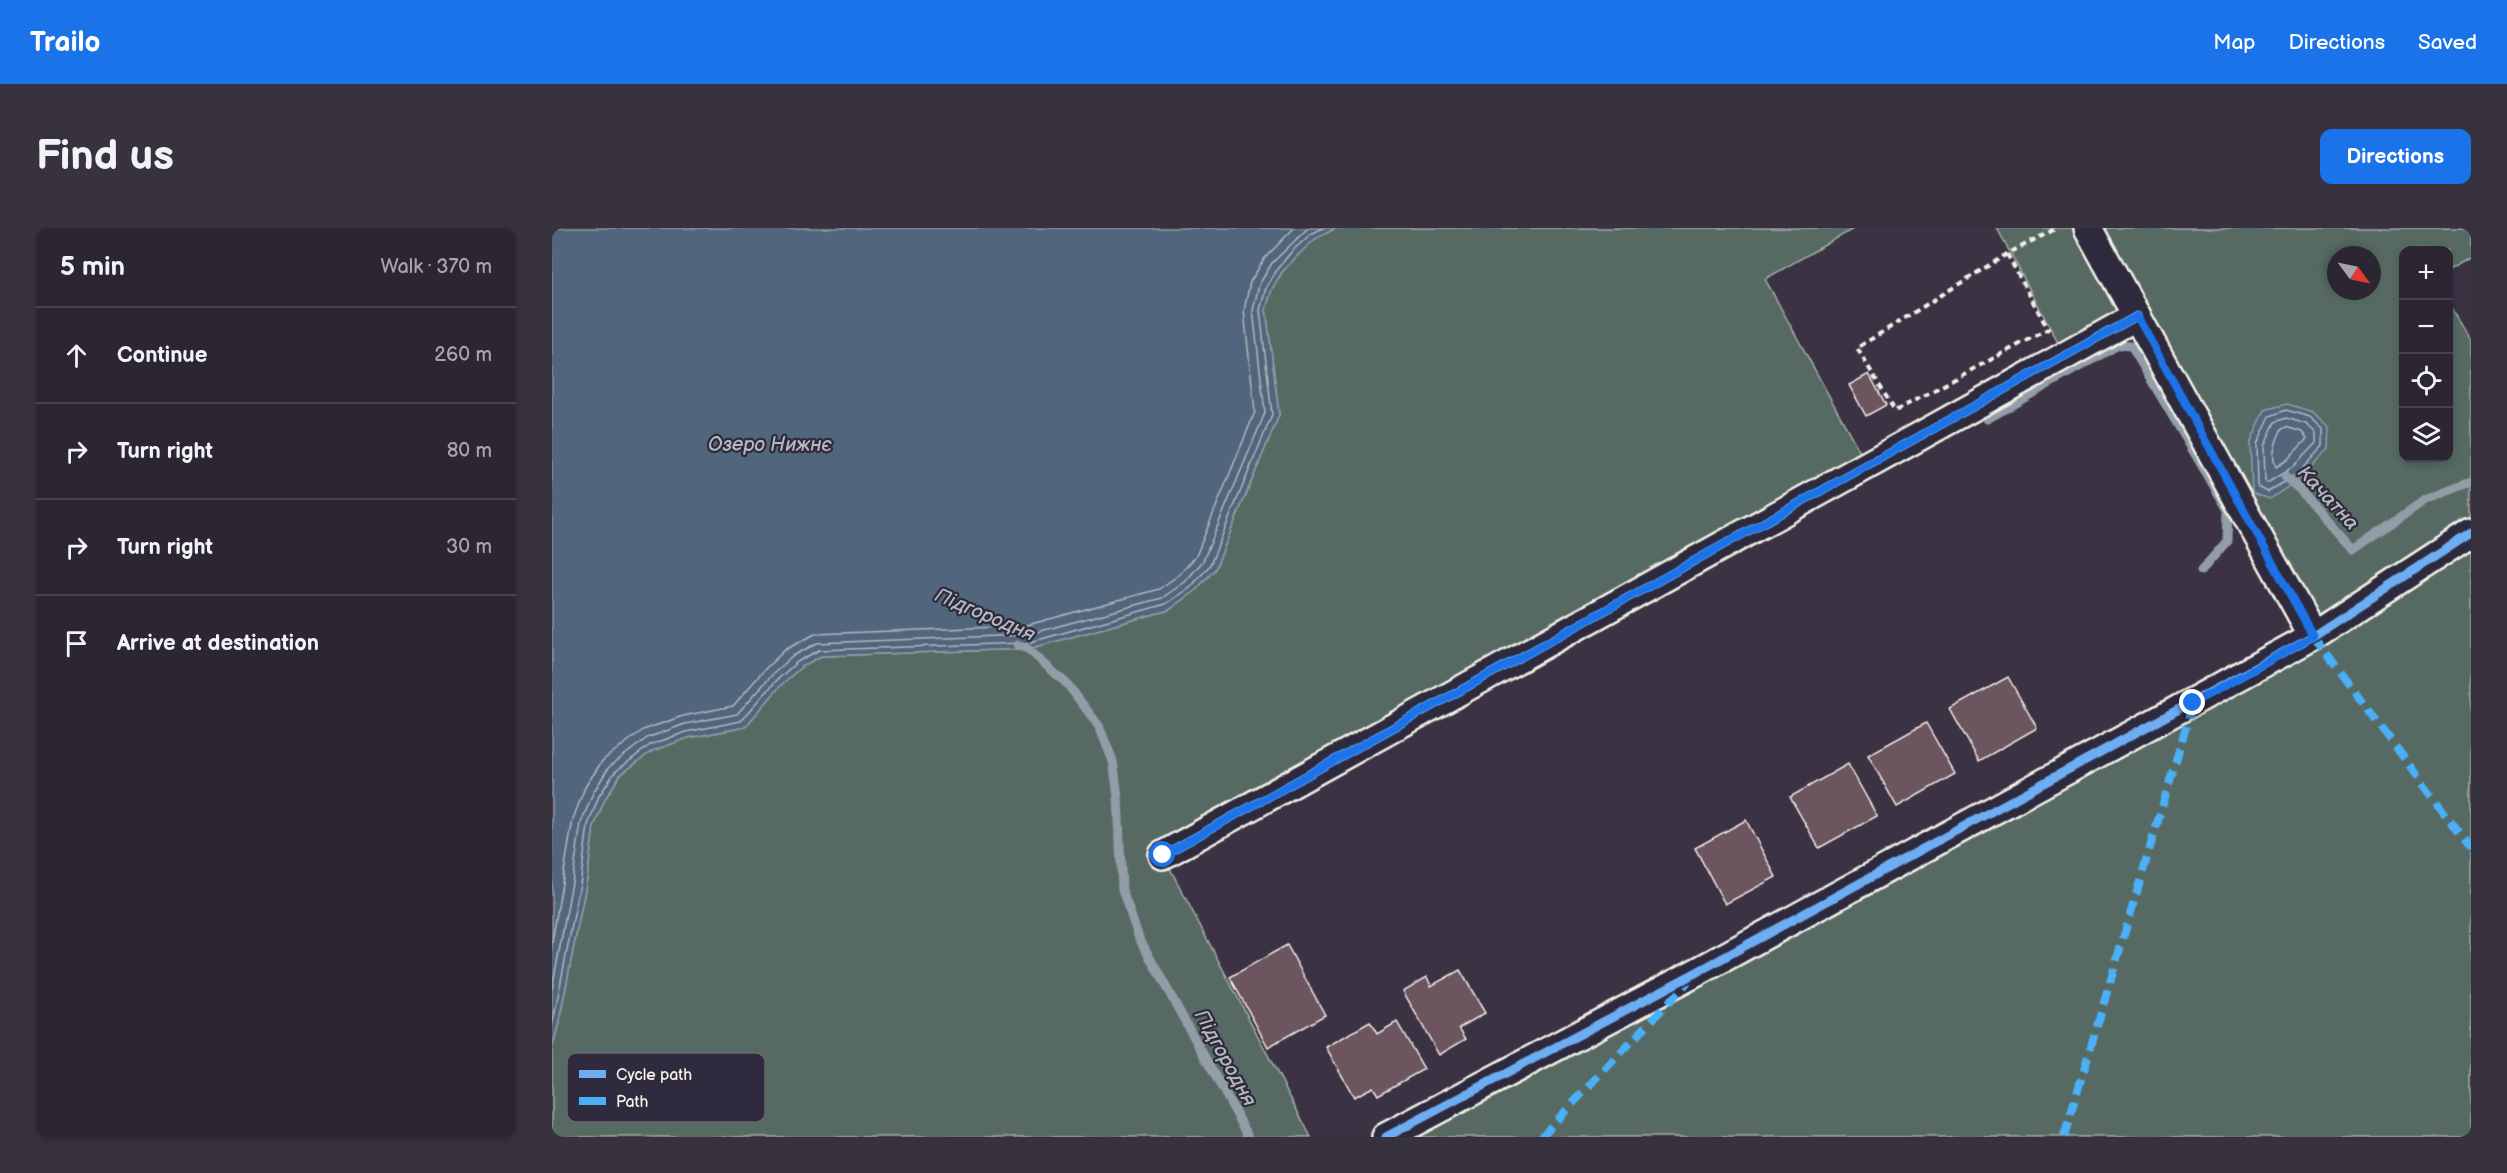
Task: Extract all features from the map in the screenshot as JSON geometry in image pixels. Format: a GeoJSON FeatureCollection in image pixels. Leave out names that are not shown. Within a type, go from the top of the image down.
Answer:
{"type":"FeatureCollection","features":[{"type":"Feature","properties":{"kind":"street"},"geometry":{"type":"LineString","coordinates":[[2088,228],[2313,636]]}},
{"type":"Feature","properties":{"kind":"street"},"geometry":{"type":"LineString","coordinates":[[1163,855],[2137,316]]}},
{"type":"Feature","properties":{"kind":"street"},"geometry":{"type":"LineString","coordinates":[[1386,1137],[1699,972],[2313,636],[2471,533]]}},
{"type":"Feature","properties":{"kind":"path"},"geometry":{"type":"LineString","coordinates":[[2007,254],[2048,329],[1895,411],[1857,348],[2007,254],[2057,228]]}},
{"type":"Feature","properties":{"kind":"green space"},"geometry":{"type":"Polygon","coordinates":[[[1336,228],[1855,228],[1765,279],[1867,465],[1163,855],[1311,1137],[552,1137],[552,1049],[587,879],[594,826],[605,799],[620,775],[652,751],[688,738],[745,727],[782,684],[801,667],[821,656],[1028,649],[1169,610],[1194,592],[1215,569],[1279,415],[1266,309],[1272,289],[1282,272],[1315,239],[1336,228]]]}},
{"type":"Feature","properties":{"kind":"green space"},"geometry":{"type":"Polygon","coordinates":[[[1997,228],[2471,228],[2471,257],[2453,268],[2453,246],[2399,246],[2399,462],[2453,462],[2453,310],[2471,340],[2471,1137],[1385,1137],[2313,636],[2137,317],[2065,356],[1997,228]]]}},
{"type":"Feature","properties":{"kind":"water","name":"Озеро Нижнє"},"geometry":{"type":"Polygon","coordinates":[[[552,228],[1336,228],[1315,239],[1298,255],[1282,272],[1272,289],[1266,309],[1279,415],[1215,569],[1194,592],[1169,610],[1028,649],[821,656],[801,667],[782,684],[745,727],[688,738],[652,751],[620,775],[605,799],[594,826],[587,879],[552,1049],[552,228]]]}},
{"type":"Feature","properties":{"kind":"water"},"geometry":{"type":"Polygon","coordinates":[[[2287,404],[2313,412],[2330,427],[2329,449],[2302,477],[2270,499],[2252,493],[2250,443],[2265,410],[2287,404]]]}},
{"type":"Feature","properties":{"kind":"building"},"geometry":{"type":"Polygon","coordinates":[[[1869,374],[1886,405],[1866,416],[1849,385],[1869,374]]]}},
{"type":"Feature","properties":{"kind":"building"},"geometry":{"type":"Polygon","coordinates":[[[2008,677],[2037,728],[1979,761],[1950,709],[2008,677]]]}},
{"type":"Feature","properties":{"kind":"building"},"geometry":{"type":"Polygon","coordinates":[[[1926,723],[1955,774],[1897,807],[1868,755],[1926,723]]]}},
{"type":"Feature","properties":{"kind":"building"},"geometry":{"type":"Polygon","coordinates":[[[1848,764],[1877,816],[1819,848],[1790,797],[1848,764]]]}},
{"type":"Feature","properties":{"kind":"building"},"geometry":{"type":"Polygon","coordinates":[[[1746,820],[1776,877],[1725,904],[1695,848],[1746,820]]]}},
{"type":"Feature","properties":{"kind":"building"},"geometry":{"type":"Polygon","coordinates":[[[1287,945],[1325,1015],[1268,1047],[1230,977],[1287,945]]]}},
{"type":"Feature","properties":{"kind":"building"},"geometry":{"type":"Polygon","coordinates":[[[1460,970],[1485,1013],[1459,1028],[1466,1039],[1439,1055],[1403,991],[1427,977],[1431,986],[1460,970]]]}},
{"type":"Feature","properties":{"kind":"building"},"geometry":{"type":"Polygon","coordinates":[[[1370,1022],[1377,1034],[1397,1022],[1424,1069],[1378,1095],[1373,1087],[1354,1097],[1326,1047],[1370,1022]]]}},
{"type":"Feature","properties":{"kind":"waterway"},"geometry":{"type":"LineString","coordinates":[[1987,419],[2118,345],[2131,346],[2228,510],[2227,541],[2201,571]]}},
{"type":"Feature","properties":{"kind":"waterway","name":"Качатна"},"geometry":{"type":"LineString","coordinates":[[2285,477],[2299,489],[2353,550],[2425,500],[2471,482]]}},
{"type":"Feature","properties":{"kind":"waterway","name":"Підгородня"},"geometry":{"type":"LineString","coordinates":[[1018,645],[1028,649],[1068,685],[1099,726],[1113,761],[1118,796],[1122,890],[1139,938],[1249,1137]]}},
{"type":"Feature","properties":{"kind":"marked path"},"geometry":{"type":"LineString","coordinates":[[2313,636],[2471,848]]}},
{"type":"Feature","properties":{"kind":"marked path"},"geometry":{"type":"LineString","coordinates":[[2064,1137],[2193,703]]}},
{"type":"Feature","properties":{"kind":"marked path"},"geometry":{"type":"LineString","coordinates":[[1541,1137],[1688,982]]}},
{"type":"Feature","properties":{"kind":"cycle path"},"geometry":{"type":"LineString","coordinates":[[1163,855],[2137,316]]}},
{"type":"Feature","properties":{"kind":"cycle path"},"geometry":{"type":"LineString","coordinates":[[1386,1137],[1699,971],[2313,636],[2471,533]]}},
{"type":"Feature","properties":{"kind":"route"},"geometry":{"type":"LineString","coordinates":[[1163,855],[2137,316],[2313,636],[2193,703]]}}]}
